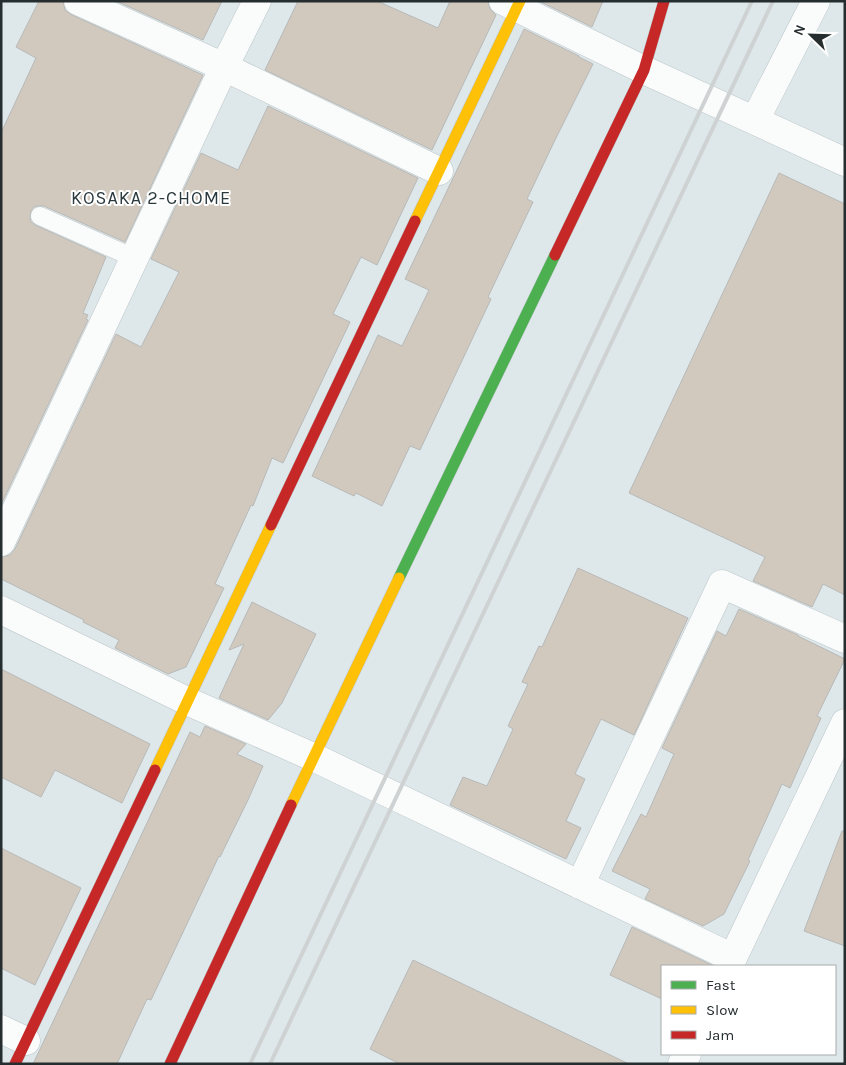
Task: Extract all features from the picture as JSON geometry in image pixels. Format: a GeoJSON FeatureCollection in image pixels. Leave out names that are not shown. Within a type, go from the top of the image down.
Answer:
{"type":"FeatureCollection","features":[{"type":"Feature","properties":{"kind":"street"},"geometry":{"type":"LineString","coordinates":[[78,1],[224,68],[439,171]]}},
{"type":"Feature","properties":{"kind":"street"},"geometry":{"type":"LineString","coordinates":[[1,542],[257,1]]}},
{"type":"Feature","properties":{"kind":"street"},"geometry":{"type":"LineString","coordinates":[[170,1064],[313,757],[644,70],[664,1]]}},
{"type":"Feature","properties":{"kind":"street"},"geometry":{"type":"LineString","coordinates":[[755,120],[816,1]]}},
{"type":"Feature","properties":{"kind":"street"},"geometry":{"type":"LineString","coordinates":[[1,1029],[20,1052],[439,171],[513,3],[644,70],[845,162]]}},
{"type":"Feature","properties":{"kind":"street"},"geometry":{"type":"LineString","coordinates":[[580,886],[722,584],[845,639]]}},
{"type":"Feature","properties":{"kind":"street"},"geometry":{"type":"LineString","coordinates":[[1,610],[187,701],[313,757],[580,886],[731,962],[845,723]]}},
{"type":"Feature","properties":{"kind":"lane"},"geometry":{"type":"LineString","coordinates":[[40,216],[134,258]]}},
{"type":"Feature","properties":{"kind":"building"},"geometry":{"type":"Polygon","coordinates":[[[39,1],[63,1],[65,10],[72,15],[203,75],[125,242],[44,206],[34,207],[31,211],[31,222],[35,225],[106,257],[83,313],[88,315],[86,319],[88,320],[1,505],[1,133],[36,58],[16,47],[39,1]]]}},
{"type":"Feature","properties":{"kind":"building"},"geometry":{"type":"Polygon","coordinates":[[[116,1],[222,1],[203,40],[116,1]]]}},
{"type":"Feature","properties":{"kind":"building"},"geometry":{"type":"Polygon","coordinates":[[[298,1],[377,1],[438,28],[450,1],[488,1],[490,9],[496,15],[432,150],[265,70],[298,1]]]}},
{"type":"Feature","properties":{"kind":"building"},"geometry":{"type":"Polygon","coordinates":[[[539,1],[603,1],[592,27],[539,1]]]}},
{"type":"Feature","properties":{"kind":"building"},"geometry":{"type":"Polygon","coordinates":[[[524,29],[593,64],[527,199],[533,202],[488,297],[491,299],[420,450],[410,446],[382,506],[356,493],[354,496],[312,476],[378,335],[402,346],[429,290],[405,279],[524,29]]]}},
{"type":"Feature","properties":{"kind":"building"},"geometry":{"type":"Polygon","coordinates":[[[268,106],[418,178],[377,265],[361,257],[333,314],[350,322],[283,463],[272,458],[253,506],[251,505],[215,584],[224,588],[186,667],[168,674],[115,648],[119,640],[83,622],[84,620],[1,579],[1,557],[10,555],[15,549],[116,334],[141,347],[179,272],[151,259],[201,153],[238,170],[268,106]]]}},
{"type":"Feature","properties":{"kind":"building"},"geometry":{"type":"Polygon","coordinates":[[[779,173],[845,204],[845,595],[823,584],[812,607],[753,581],[765,557],[629,493],[779,173]]]}},
{"type":"Feature","properties":{"kind":"building"},"geometry":{"type":"Polygon","coordinates":[[[578,568],[688,618],[634,735],[601,719],[575,774],[585,779],[566,821],[581,828],[566,859],[450,805],[463,777],[487,786],[513,729],[508,726],[528,684],[522,682],[539,646],[542,647],[578,568]]]}},
{"type":"Feature","properties":{"kind":"building"},"geometry":{"type":"Polygon","coordinates":[[[252,602],[316,634],[282,703],[268,720],[219,698],[244,644],[229,650],[252,602]]]}},
{"type":"Feature","properties":{"kind":"building"},"geometry":{"type":"Polygon","coordinates":[[[739,609],[798,635],[845,659],[817,716],[821,718],[790,788],[782,784],[748,860],[750,861],[724,914],[703,926],[645,899],[650,889],[612,871],[641,814],[646,817],[674,754],[662,748],[717,631],[726,636],[739,609]]]}},
{"type":"Feature","properties":{"kind":"building"},"geometry":{"type":"Polygon","coordinates":[[[1,669],[150,744],[122,803],[55,770],[41,797],[1,777],[1,669]]]}},
{"type":"Feature","properties":{"kind":"building"},"geometry":{"type":"Polygon","coordinates":[[[205,726],[246,744],[237,754],[263,766],[151,1000],[147,999],[117,1064],[33,1064],[190,732],[200,737],[205,726]]]}},
{"type":"Feature","properties":{"kind":"building"},"geometry":{"type":"Polygon","coordinates":[[[842,831],[845,831],[845,946],[804,931],[842,831]]]}},
{"type":"Feature","properties":{"kind":"building"},"geometry":{"type":"Polygon","coordinates":[[[1,848],[81,888],[35,985],[1,968],[1,848]]]}},
{"type":"Feature","properties":{"kind":"building"},"geometry":{"type":"Polygon","coordinates":[[[632,927],[712,965],[661,965],[661,999],[610,975],[632,927]]]}},
{"type":"Feature","properties":{"kind":"building"},"geometry":{"type":"Polygon","coordinates":[[[413,960],[629,1064],[400,1064],[370,1049],[413,960]]]}},
{"type":"Feature","properties":{"kind":"railway"},"geometry":{"type":"LineString","coordinates":[[250,1064],[752,1]]}},
{"type":"Feature","properties":{"kind":"railway"},"geometry":{"type":"LineString","coordinates":[[270,1064],[773,1]]}},
{"type":"Feature","properties":{"kind":"traffic: fast"},"geometry":{"type":"LineString","coordinates":[[399,578],[555,255]]}},
{"type":"Feature","properties":{"kind":"traffic: slow"},"geometry":{"type":"LineString","coordinates":[[415,221],[520,1]]}},
{"type":"Feature","properties":{"kind":"traffic: slow"},"geometry":{"type":"LineString","coordinates":[[155,770],[271,525]]}},
{"type":"Feature","properties":{"kind":"traffic: slow"},"geometry":{"type":"LineString","coordinates":[[291,805],[399,578]]}},
{"type":"Feature","properties":{"kind":"traffic: jam"},"geometry":{"type":"LineString","coordinates":[[555,255],[644,70],[664,1]]}},
{"type":"Feature","properties":{"kind":"traffic: jam"},"geometry":{"type":"LineString","coordinates":[[271,525],[415,221]]}},
{"type":"Feature","properties":{"kind":"traffic: jam"},"geometry":{"type":"LineString","coordinates":[[15,1064],[155,770]]}},
{"type":"Feature","properties":{"kind":"traffic: jam"},"geometry":{"type":"LineString","coordinates":[[170,1064],[291,805]]}},
{"type":"Feature","properties":{"kind":"district","name":"KOSAKA 2-CHOME"},"geometry":{"type":"Point","coordinates":[151,198]}}]}
